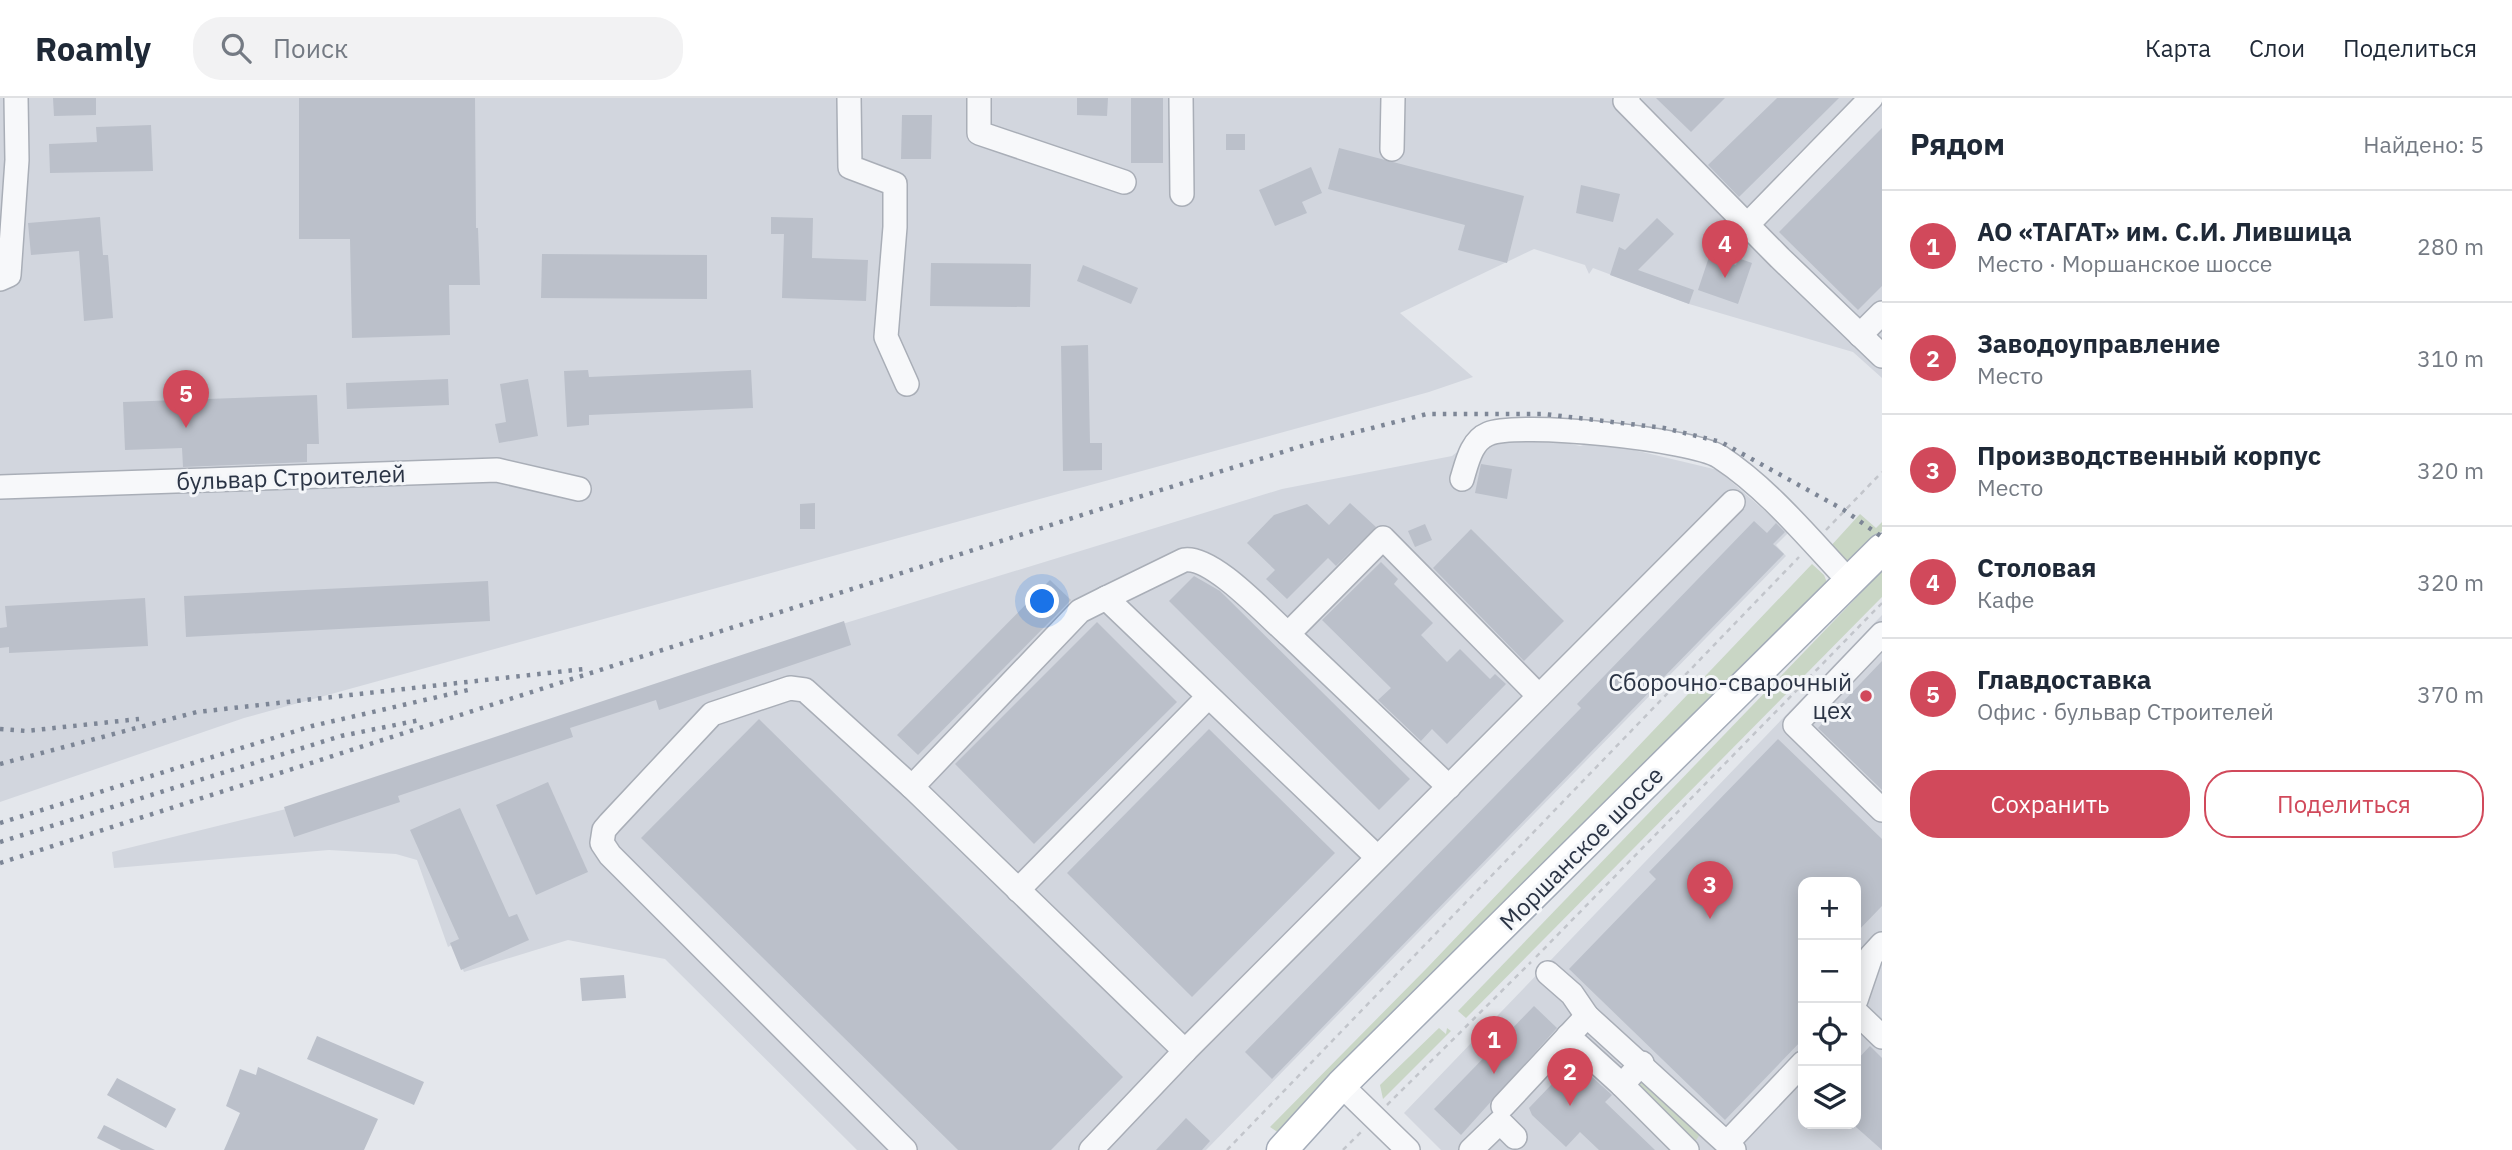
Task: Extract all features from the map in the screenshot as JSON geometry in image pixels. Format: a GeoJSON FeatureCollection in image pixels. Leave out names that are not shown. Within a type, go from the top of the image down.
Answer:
{"type":"FeatureCollection","features":[{"type":"Feature","properties":{"kind":"main road","name":"Моршанское шоссе"},"geometry":{"type":"LineString","coordinates":[[1282,1150],[1341,1085],[1851,583],[1882,549]]}},
{"type":"Feature","properties":{"kind":"street"},"geometry":{"type":"LineString","coordinates":[[0,279],[9,275],[17,160],[16,98]]}},
{"type":"Feature","properties":{"kind":"street"},"geometry":{"type":"LineString","coordinates":[[849,98],[850,167],[895,184],[895,228],[886,337],[906,384]]}},
{"type":"Feature","properties":{"kind":"street"},"geometry":{"type":"LineString","coordinates":[[979,98],[979,133],[1124,182]]}},
{"type":"Feature","properties":{"kind":"street"},"geometry":{"type":"LineString","coordinates":[[1181,98],[1182,194]]}},
{"type":"Feature","properties":{"kind":"street"},"geometry":{"type":"LineString","coordinates":[[1392,149],[1393,98]]}},
{"type":"Feature","properties":{"kind":"street"},"geometry":{"type":"LineString","coordinates":[[1628,98],[1626,101],[1747,225],[1882,356]]}},
{"type":"Feature","properties":{"kind":"street"},"geometry":{"type":"LineString","coordinates":[[1747,225],[1871,98]]}},
{"type":"Feature","properties":{"kind":"street"},"geometry":{"type":"LineString","coordinates":[[1860,335],[1882,313]]}},
{"type":"Feature","properties":{"kind":"street"},"geometry":{"type":"LineString","coordinates":[[1462,479],[1473,446],[1487,434],[1521,430],[1611,432],[1716,455],[1747,476],[1851,583]]}},
{"type":"Feature","properties":{"kind":"street","name":"бульвар Строителей"},"geometry":{"type":"LineString","coordinates":[[0,487],[497,470],[579,489]]}},
{"type":"Feature","properties":{"kind":"street"},"geometry":{"type":"LineString","coordinates":[[1091,1150],[1377,857],[1733,502]]}},
{"type":"Feature","properties":{"kind":"street"},"geometry":{"type":"LineString","coordinates":[[1288,634],[1384,538],[1539,696]]}},
{"type":"Feature","properties":{"kind":"street"},"geometry":{"type":"LineString","coordinates":[[912,787],[1080,611],[1184,560],[1195,559],[1213,568],[1288,634],[1449,786]]}},
{"type":"Feature","properties":{"kind":"street"},"geometry":{"type":"LineString","coordinates":[[1106,598],[1377,857]]}},
{"type":"Feature","properties":{"kind":"street"},"geometry":{"type":"LineString","coordinates":[[1882,634],[1795,725],[1882,810]]}},
{"type":"Feature","properties":{"kind":"street"},"geometry":{"type":"LineString","coordinates":[[905,1150],[610,855],[602,843],[604,831],[610,823],[712,714],[790,688],[805,690],[912,787],[1185,1051]]}},
{"type":"Feature","properties":{"kind":"street"},"geometry":{"type":"LineString","coordinates":[[1018,890],[1208,697]]}},
{"type":"Feature","properties":{"kind":"street"},"geometry":{"type":"LineString","coordinates":[[1861,985],[1871,956],[1882,944]]}},
{"type":"Feature","properties":{"kind":"street"},"geometry":{"type":"LineString","coordinates":[[1548,973],[1572,994],[1587,1016],[1642,1063],[1730,1147],[1800,1066]]}},
{"type":"Feature","properties":{"kind":"street"},"geometry":{"type":"LineString","coordinates":[[1503,1106],[1587,1016]]}},
{"type":"Feature","properties":{"kind":"street"},"geometry":{"type":"LineString","coordinates":[[1861,1017],[1882,1037]]}},
{"type":"Feature","properties":{"kind":"street"},"geometry":{"type":"LineString","coordinates":[[1568,1036],[1687,1150]]}},
{"type":"Feature","properties":{"kind":"street"},"geometry":{"type":"LineString","coordinates":[[1622,1085],[1642,1063]]}},
{"type":"Feature","properties":{"kind":"street"},"geometry":{"type":"LineString","coordinates":[[1341,1085],[1408,1150]]}},
{"type":"Feature","properties":{"kind":"street"},"geometry":{"type":"LineString","coordinates":[[1471,1150],[1500,1122],[1515,1137]]}},
{"type":"Feature","properties":{"kind":"path"},"geometry":{"type":"LineString","coordinates":[[1227,1150],[1882,472]]}},
{"type":"Feature","properties":{"kind":"path"},"geometry":{"type":"LineString","coordinates":[[1343,1150],[1588,905],[1882,603]]}},
{"type":"Feature","properties":{"kind":"shaded area"},"geometry":{"type":"Polygon","coordinates":[[[0,98],[1882,98],[1882,378],[1853,352],[1689,304],[1593,268],[1589,274],[1585,265],[1534,249],[1400,313],[1473,377],[1429,392],[244,718],[0,802],[0,98]]]}},
{"type":"Feature","properties":{"kind":"shaded area"},"geometry":{"type":"Polygon","coordinates":[[[1547,439],[1580,446],[1596,441],[1718,470],[1789,532],[1776,545],[1786,556],[1206,1150],[857,1150],[665,959],[568,940],[464,972],[452,945],[448,947],[417,860],[396,854],[329,850],[114,868],[112,852],[286,809],[813,633],[1282,489],[1452,456],[1473,440],[1484,449],[1498,442],[1547,439]]]}},
{"type":"Feature","properties":{"kind":"shaded area"},"geometry":{"type":"Polygon","coordinates":[[[1882,615],[1882,1150],[1441,1150],[1404,1113],[1882,615]]]}},
{"type":"Feature","properties":{"kind":"green space"},"geometry":{"type":"Polygon","coordinates":[[[1860,514],[1876,528],[1882,522],[1882,531],[1852,563],[1845,563],[1829,548],[1860,514]]]}},
{"type":"Feature","properties":{"kind":"green space"},"geometry":{"type":"Polygon","coordinates":[[[1812,564],[1824,575],[1828,585],[1285,1137],[1270,1127],[1427,968],[1812,564]]]}},
{"type":"Feature","properties":{"kind":"green space"},"geometry":{"type":"Polygon","coordinates":[[[1882,571],[1882,597],[1466,1018],[1458,1011],[1882,571]]]}},
{"type":"Feature","properties":{"kind":"green space"},"geometry":{"type":"Polygon","coordinates":[[[1439,1028],[1446,1034],[1447,1028],[1451,1031],[1383,1099],[1380,1085],[1439,1028]]]}},
{"type":"Feature","properties":{"kind":"green space"},"geometry":{"type":"Polygon","coordinates":[[[1637,1077],[1700,1134],[1695,1142],[1691,1144],[1632,1082],[1637,1077]]]}},
{"type":"Feature","properties":{"kind":"building"},"geometry":{"type":"Polygon","coordinates":[[[53,98],[96,98],[96,115],[54,116],[53,98]]]}},
{"type":"Feature","properties":{"kind":"building"},"geometry":{"type":"Polygon","coordinates":[[[299,98],[475,98],[476,228],[480,285],[449,285],[450,335],[352,338],[350,239],[299,239],[299,98]]]}},
{"type":"Feature","properties":{"kind":"building"},"geometry":{"type":"Polygon","coordinates":[[[1077,98],[1108,98],[1107,116],[1077,115],[1077,98]]]}},
{"type":"Feature","properties":{"kind":"building"},"geometry":{"type":"Polygon","coordinates":[[[1131,98],[1163,98],[1163,163],[1131,163],[1131,98]]]}},
{"type":"Feature","properties":{"kind":"building"},"geometry":{"type":"Polygon","coordinates":[[[1656,98],[1725,98],[1691,132],[1656,98]]]}},
{"type":"Feature","properties":{"kind":"building"},"geometry":{"type":"Polygon","coordinates":[[[1777,98],[1839,98],[1739,197],[1708,165],[1777,98]]]}},
{"type":"Feature","properties":{"kind":"building"},"geometry":{"type":"Polygon","coordinates":[[[902,115],[932,115],[931,159],[901,159],[902,115]]]}},
{"type":"Feature","properties":{"kind":"building"},"geometry":{"type":"Polygon","coordinates":[[[151,125],[153,171],[50,173],[49,144],[97,142],[96,127],[151,125]]]}},
{"type":"Feature","properties":{"kind":"building"},"geometry":{"type":"Polygon","coordinates":[[[1882,128],[1882,286],[1858,310],[1779,232],[1882,128]]]}},
{"type":"Feature","properties":{"kind":"building"},"geometry":{"type":"Polygon","coordinates":[[[1226,134],[1245,134],[1245,150],[1226,150],[1226,134]]]}},
{"type":"Feature","properties":{"kind":"building"},"geometry":{"type":"Polygon","coordinates":[[[1339,148],[1524,196],[1507,263],[1458,250],[1465,225],[1328,189],[1339,148]]]}},
{"type":"Feature","properties":{"kind":"building"},"geometry":{"type":"Polygon","coordinates":[[[1311,167],[1322,193],[1302,202],[1307,213],[1275,226],[1259,190],[1311,167]]]}},
{"type":"Feature","properties":{"kind":"building"},"geometry":{"type":"Polygon","coordinates":[[[1581,185],[1620,194],[1613,222],[1576,213],[1581,185]]]}},
{"type":"Feature","properties":{"kind":"building"},"geometry":{"type":"Polygon","coordinates":[[[100,217],[103,255],[108,255],[113,318],[84,321],[79,251],[31,255],[28,223],[100,217]]]}},
{"type":"Feature","properties":{"kind":"building"},"geometry":{"type":"Polygon","coordinates":[[[771,217],[813,218],[812,258],[868,260],[866,301],[782,298],[784,234],[771,234],[771,217]]]}},
{"type":"Feature","properties":{"kind":"building"},"geometry":{"type":"Polygon","coordinates":[[[1657,218],[1674,234],[1638,270],[1694,290],[1689,304],[1610,275],[1619,247],[1625,250],[1657,218]]]}},
{"type":"Feature","properties":{"kind":"building"},"geometry":{"type":"Polygon","coordinates":[[[542,254],[707,255],[707,299],[541,298],[542,254]]]}},
{"type":"Feature","properties":{"kind":"building"},"geometry":{"type":"Polygon","coordinates":[[[1709,257],[1736,265],[1738,258],[1752,263],[1738,304],[1698,290],[1709,257]]]}},
{"type":"Feature","properties":{"kind":"building"},"geometry":{"type":"Polygon","coordinates":[[[931,263],[1031,264],[1030,307],[930,306],[931,263]]]}},
{"type":"Feature","properties":{"kind":"building"},"geometry":{"type":"Polygon","coordinates":[[[1083,265],[1138,288],[1131,304],[1077,281],[1083,265]]]}},
{"type":"Feature","properties":{"kind":"building"},"geometry":{"type":"Polygon","coordinates":[[[1088,345],[1090,443],[1102,443],[1102,470],[1063,471],[1061,346],[1088,345]]]}},
{"type":"Feature","properties":{"kind":"building"},"geometry":{"type":"Polygon","coordinates":[[[588,370],[589,377],[751,370],[753,408],[589,415],[589,425],[567,427],[564,371],[588,370]]]}},
{"type":"Feature","properties":{"kind":"building"},"geometry":{"type":"Polygon","coordinates":[[[448,379],[449,405],[347,409],[346,383],[448,379]]]}},
{"type":"Feature","properties":{"kind":"building"},"geometry":{"type":"Polygon","coordinates":[[[528,379],[538,436],[499,443],[495,424],[506,422],[500,384],[528,379]]]}},
{"type":"Feature","properties":{"kind":"building"},"geometry":{"type":"Polygon","coordinates":[[[317,395],[319,444],[307,444],[307,462],[183,467],[182,448],[125,450],[123,402],[317,395]]]}},
{"type":"Feature","properties":{"kind":"building"},"geometry":{"type":"Polygon","coordinates":[[[1481,464],[1512,469],[1507,499],[1475,493],[1481,464]]]}},
{"type":"Feature","properties":{"kind":"building"},"geometry":{"type":"Polygon","coordinates":[[[815,503],[815,529],[800,529],[800,504],[815,503]]]}},
{"type":"Feature","properties":{"kind":"building"},"geometry":{"type":"Polygon","coordinates":[[[1350,503],[1376,527],[1336,566],[1328,558],[1287,599],[1266,579],[1275,570],[1247,543],[1274,515],[1307,504],[1329,525],[1350,503]]]}},
{"type":"Feature","properties":{"kind":"building"},"geometry":{"type":"Polygon","coordinates":[[[1754,521],[1767,533],[1776,523],[1785,532],[1773,544],[1784,554],[1272,1079],[1245,1052],[1581,708],[1577,704],[1754,521]]]}},
{"type":"Feature","properties":{"kind":"building"},"geometry":{"type":"Polygon","coordinates":[[[1425,524],[1432,540],[1415,547],[1408,531],[1425,524]]]}},
{"type":"Feature","properties":{"kind":"building"},"geometry":{"type":"Polygon","coordinates":[[[1471,529],[1564,621],[1524,661],[1433,568],[1471,529]]]}},
{"type":"Feature","properties":{"kind":"building"},"geometry":{"type":"Polygon","coordinates":[[[1381,562],[1398,579],[1394,584],[1433,623],[1421,635],[1447,662],[1460,649],[1490,679],[1495,674],[1506,684],[1447,744],[1432,729],[1421,741],[1378,700],[1391,688],[1322,620],[1381,562]]]}},
{"type":"Feature","properties":{"kind":"building"},"geometry":{"type":"Polygon","coordinates":[[[1194,576],[1220,591],[1410,779],[1379,810],[1169,601],[1194,576]]]}},
{"type":"Feature","properties":{"kind":"building"},"geometry":{"type":"Polygon","coordinates":[[[1050,580],[1071,600],[918,755],[897,735],[1050,580]]]}},
{"type":"Feature","properties":{"kind":"building"},"geometry":{"type":"Polygon","coordinates":[[[488,581],[490,621],[186,637],[184,596],[488,581]]]}},
{"type":"Feature","properties":{"kind":"building"},"geometry":{"type":"Polygon","coordinates":[[[145,598],[148,646],[9,653],[9,647],[0,648],[0,628],[7,627],[5,606],[145,598]]]}},
{"type":"Feature","properties":{"kind":"building"},"geometry":{"type":"Polygon","coordinates":[[[844,621],[851,645],[659,710],[656,700],[570,728],[573,737],[398,796],[400,802],[294,837],[284,807],[844,621]]]}},
{"type":"Feature","properties":{"kind":"building"},"geometry":{"type":"Polygon","coordinates":[[[1097,622],[1177,702],[1034,844],[955,764],[1097,622]]]}},
{"type":"Feature","properties":{"kind":"building","name":"Сборочно-сварочный цех"},"geometry":{"type":"Polygon","coordinates":[[[1882,661],[1882,790],[1818,728],[1882,661]]]}},
{"type":"Feature","properties":{"kind":"building"},"geometry":{"type":"Polygon","coordinates":[[[759,719],[1123,1077],[1051,1150],[958,1150],[641,838],[759,719]]]}},
{"type":"Feature","properties":{"kind":"building"},"geometry":{"type":"Polygon","coordinates":[[[1209,729],[1335,853],[1192,997],[1067,873],[1209,729]]]}},
{"type":"Feature","properties":{"kind":"building"},"geometry":{"type":"Polygon","coordinates":[[[1778,739],[1882,839],[1882,906],[1861,928],[1861,877],[1798,877],[1798,1044],[1725,1120],[1569,969],[1656,879],[1649,872],[1778,739]]]}},
{"type":"Feature","properties":{"kind":"building"},"geometry":{"type":"Polygon","coordinates":[[[548,782],[588,872],[536,895],[496,805],[548,782]]]}},
{"type":"Feature","properties":{"kind":"building"},"geometry":{"type":"Polygon","coordinates":[[[460,808],[509,917],[517,914],[529,940],[461,970],[450,943],[459,939],[410,830],[460,808]]]}},
{"type":"Feature","properties":{"kind":"building"},"geometry":{"type":"Polygon","coordinates":[[[624,975],[626,998],[582,1001],[580,978],[624,975]]]}},
{"type":"Feature","properties":{"kind":"building"},"geometry":{"type":"Polygon","coordinates":[[[1534,1006],[1557,1028],[1461,1135],[1434,1109],[1534,1006]]]}},
{"type":"Feature","properties":{"kind":"building"},"geometry":{"type":"Polygon","coordinates":[[[317,1036],[424,1082],[414,1105],[307,1059],[317,1036]]]}},
{"type":"Feature","properties":{"kind":"building"},"geometry":{"type":"Polygon","coordinates":[[[1870,1046],[1882,1058],[1882,1150],[1858,1129],[1861,1129],[1861,1056],[1870,1046]]]}},
{"type":"Feature","properties":{"kind":"building"},"geometry":{"type":"Polygon","coordinates":[[[258,1067],[378,1119],[364,1150],[224,1150],[240,1113],[226,1106],[240,1069],[256,1075],[258,1067]]]}},
{"type":"Feature","properties":{"kind":"building"},"geometry":{"type":"Polygon","coordinates":[[[1581,1067],[1612,1095],[1605,1102],[1655,1150],[1599,1150],[1580,1132],[1566,1147],[1532,1115],[1529,1108],[1553,1083],[1557,1088],[1581,1067]]]}},
{"type":"Feature","properties":{"kind":"building"},"geometry":{"type":"Polygon","coordinates":[[[117,1078],[176,1109],[166,1128],[107,1095],[117,1078]]]}},
{"type":"Feature","properties":{"kind":"building"},"geometry":{"type":"Polygon","coordinates":[[[1186,1118],[1210,1141],[1202,1150],[1156,1150],[1186,1118]]]}},
{"type":"Feature","properties":{"kind":"building"},"geometry":{"type":"Polygon","coordinates":[[[104,1125],[155,1150],[121,1150],[97,1138],[104,1125]]]}},
{"type":"Feature","properties":{"kind":"railway"},"geometry":{"type":"LineString","coordinates":[[0,863],[1110,506],[1305,445],[1427,414],[1544,414],[1664,428],[1721,442],[1844,510],[1882,537]]}},
{"type":"Feature","properties":{"kind":"railway"},"geometry":{"type":"LineString","coordinates":[[0,764],[197,712],[584,669]]}},
{"type":"Feature","properties":{"kind":"railway"},"geometry":{"type":"LineString","coordinates":[[0,823],[312,726],[468,690]]}},
{"type":"Feature","properties":{"kind":"railway"},"geometry":{"type":"LineString","coordinates":[[0,729],[26,731],[139,719]]}},
{"type":"Feature","properties":{"kind":"railway"},"geometry":{"type":"LineString","coordinates":[[0,842],[341,736],[420,720]]}},
{"type":"Feature","properties":{"kind":"place","name":"Столовая"},"geometry":{"type":"Point","coordinates":[1725,278]}},
{"type":"Feature","properties":{"kind":"place","name":"Главдоставка"},"geometry":{"type":"Point","coordinates":[186,428]}},
{"type":"Feature","properties":{"kind":"place","name":"Сборочно-сварочный цех"},"geometry":{"type":"Point","coordinates":[1866,696]}},
{"type":"Feature","properties":{"kind":"place","name":"Производственный корпус"},"geometry":{"type":"Point","coordinates":[1710,919]}},
{"type":"Feature","properties":{"kind":"place","name":"АО «ТАГАТ» им. С.И. Лившица"},"geometry":{"type":"Point","coordinates":[1494,1074]}},
{"type":"Feature","properties":{"kind":"place","name":"Заводоуправление"},"geometry":{"type":"Point","coordinates":[1570,1106]}}]}
